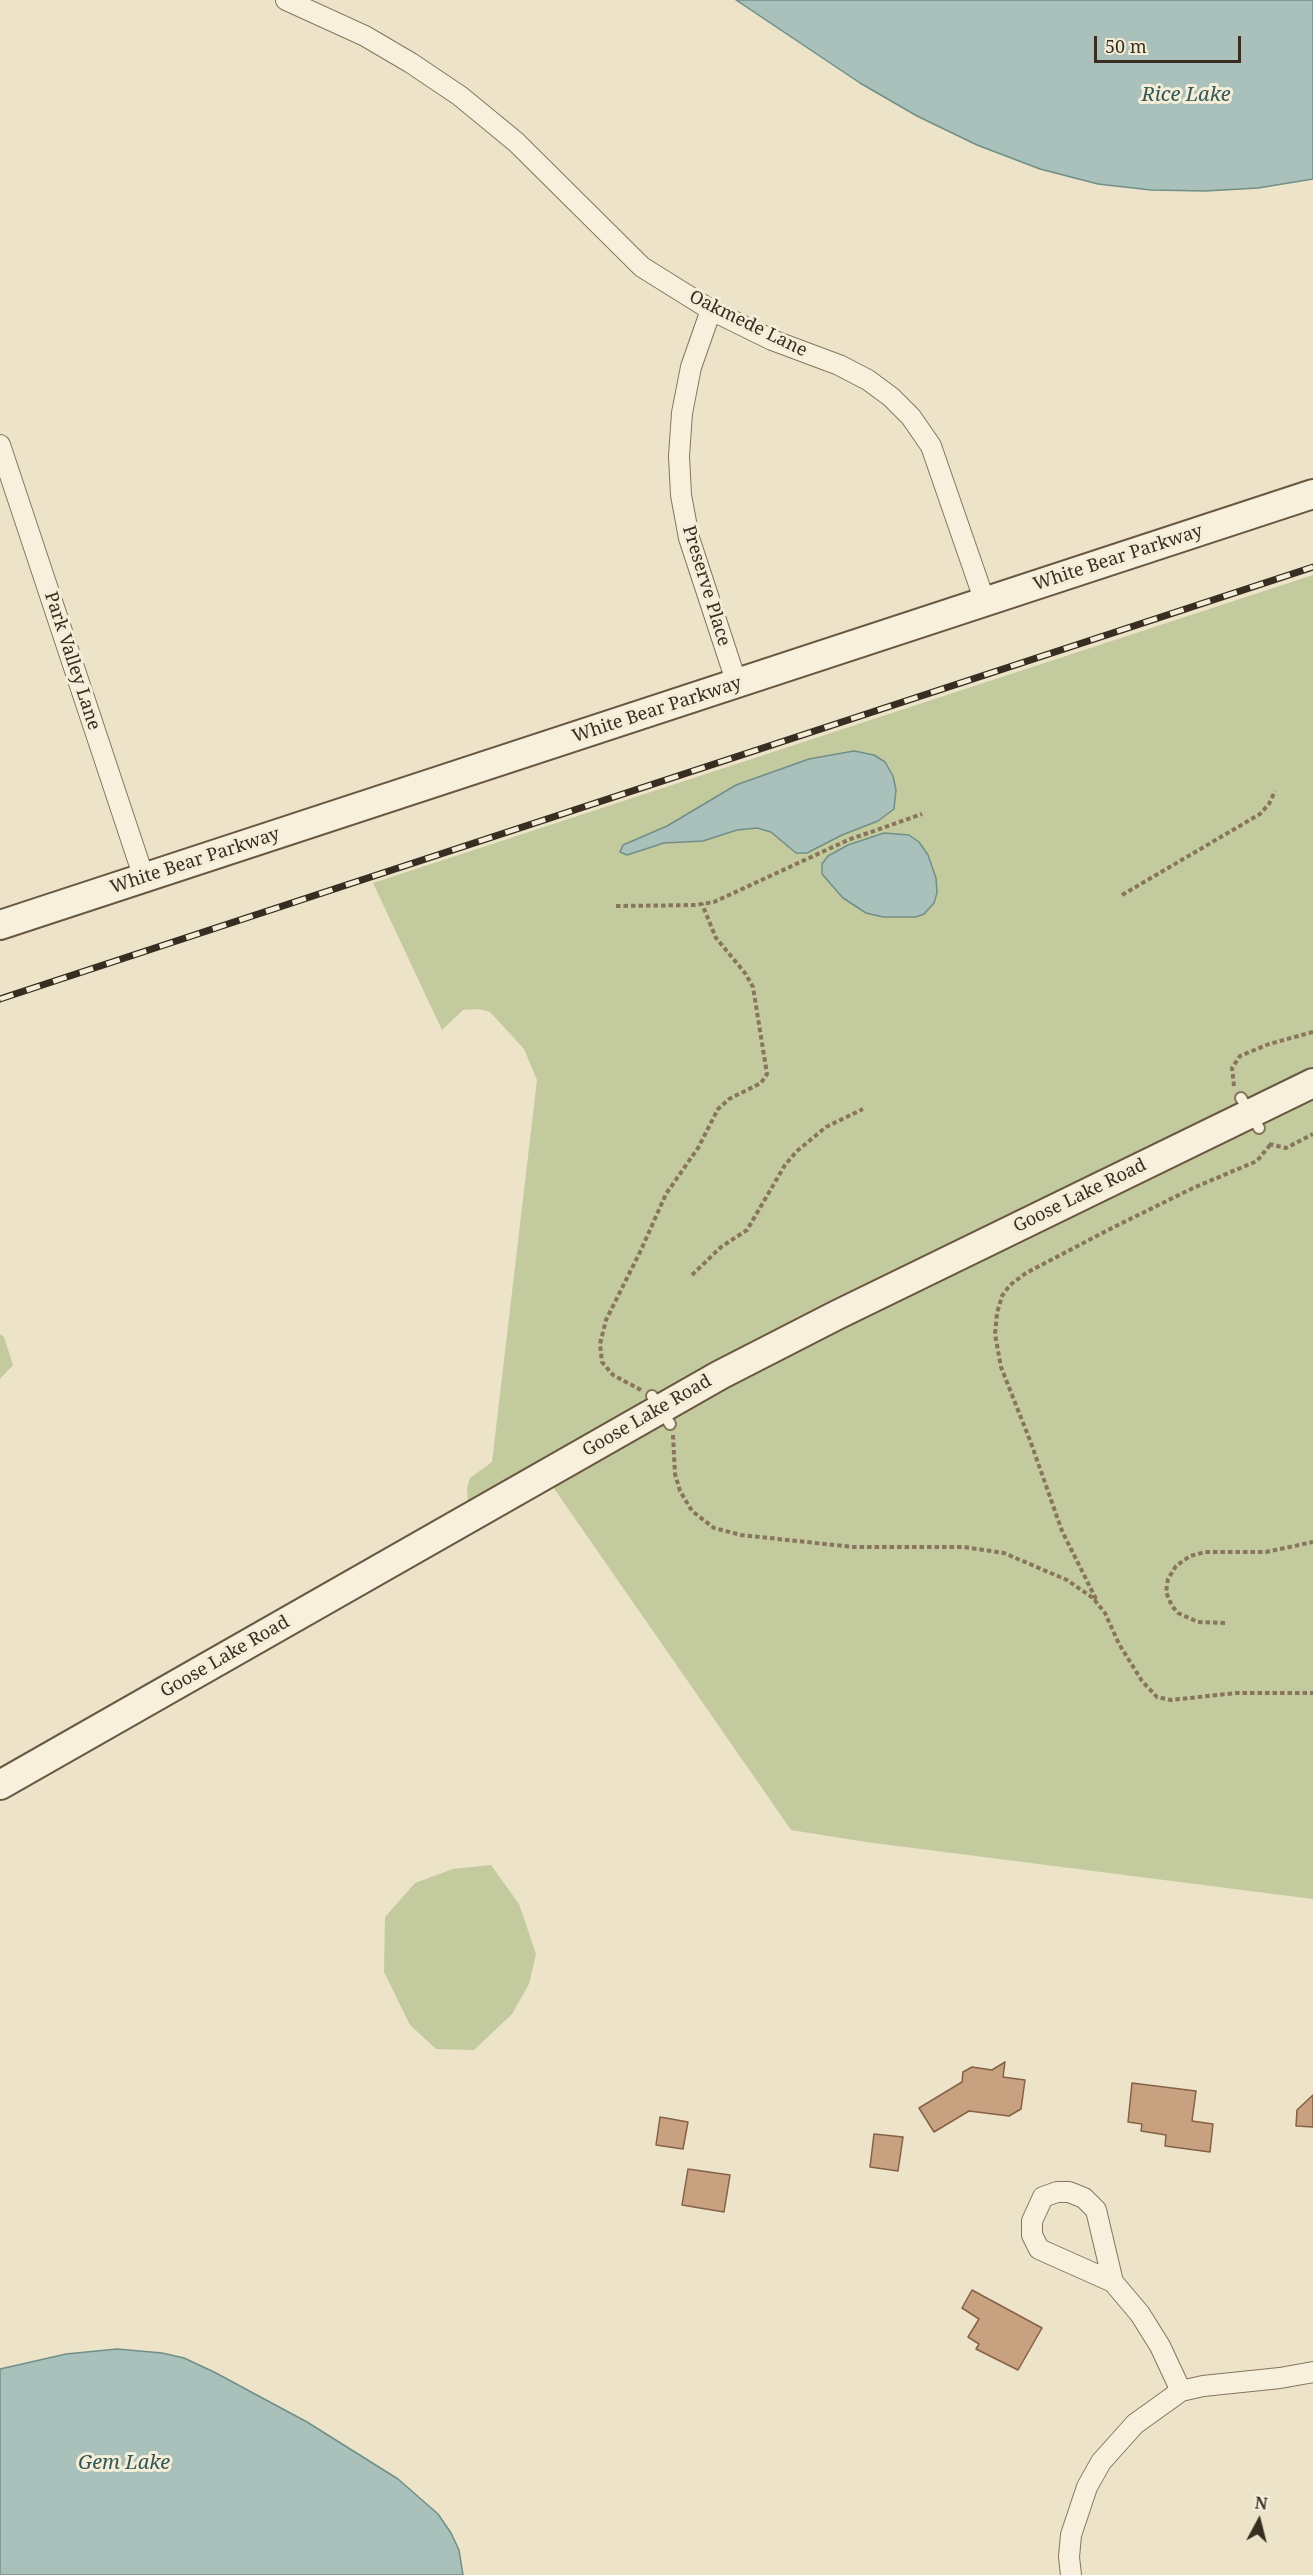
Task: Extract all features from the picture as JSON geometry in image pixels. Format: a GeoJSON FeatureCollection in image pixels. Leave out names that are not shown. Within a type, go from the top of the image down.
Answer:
{"type":"FeatureCollection","features":[{"type":"Feature","properties":{"kind":"street","name":"Oakmede Lane"},"geometry":{"type":"LineString","coordinates":[[286,0],[365,36],[460,96],[516,142],[642,267],[711,310],[772,340],[839,365],[868,380],[891,397],[911,417],[931,446],[985,602]]}},
{"type":"Feature","properties":{"kind":"street","name":"Preserve Place"},"geometry":{"type":"LineString","coordinates":[[711,310],[691,367],[682,413],[679,456],[681,495],[689,538],[737,684]]}},
{"type":"Feature","properties":{"kind":"street","name":"Park Valley Lane"},"geometry":{"type":"LineString","coordinates":[[0,445],[144,878]]}},
{"type":"Feature","properties":{"kind":"street","name":"White Bear Parkway"},"geometry":{"type":"LineString","coordinates":[[0,925],[1313,494]]}},
{"type":"Feature","properties":{"kind":"street","name":"Goose Lake Road"},"geometry":{"type":"LineString","coordinates":[[0,1785],[661,1409],[837,1315],[1313,1083]]}},
{"type":"Feature","properties":{"kind":"street"},"geometry":{"type":"LineString","coordinates":[[1113,2282],[1039,2249],[1032,2235],[1032,2221],[1043,2197],[1057,2192],[1069,2192],[1084,2198],[1096,2210],[1113,2282],[1150,2330],[1181,2391]]}},
{"type":"Feature","properties":{"kind":"street"},"geometry":{"type":"LineString","coordinates":[[1071,2575],[1069,2558],[1071,2535],[1087,2487],[1101,2462],[1135,2424],[1181,2391],[1203,2386],[1313,2372]]}},
{"type":"Feature","properties":{"kind":"path"},"geometry":{"type":"LineString","coordinates":[[1122,895],[1260,814],[1269,804],[1275,791]]}},
{"type":"Feature","properties":{"kind":"path"},"geometry":{"type":"LineString","coordinates":[[616,906],[702,904],[722,900],[862,834],[922,814]]}},
{"type":"Feature","properties":{"kind":"path"},"geometry":{"type":"LineString","coordinates":[[702,904],[716,938],[745,973],[753,987],[766,1074],[761,1083],[729,1099],[718,1109],[698,1148],[666,1194],[606,1320],[599,1349],[605,1367],[618,1379],[661,1409],[674,1439],[675,1474],[680,1491],[692,1511],[714,1528],[741,1535],[853,1547],[948,1547],[992,1550],[1024,1560],[1067,1580],[1099,1605]]}},
{"type":"Feature","properties":{"kind":"path"},"geometry":{"type":"LineString","coordinates":[[1313,1032],[1269,1044],[1240,1056],[1233,1063],[1232,1073],[1234,1085],[1270,1145],[1286,1148],[1313,1134]]}},
{"type":"Feature","properties":{"kind":"path"},"geometry":{"type":"LineString","coordinates":[[692,1275],[711,1255],[747,1230],[785,1165],[797,1151],[826,1127],[863,1109]]}},
{"type":"Feature","properties":{"kind":"path"},"geometry":{"type":"LineString","coordinates":[[1270,1145],[1262,1157],[1251,1164],[1168,1200],[1026,1274],[1010,1285],[999,1303],[995,1334],[1001,1367],[1062,1531],[1099,1605],[1150,1692],[1162,1699],[1236,1693],[1313,1693]]}},
{"type":"Feature","properties":{"kind":"path"},"geometry":{"type":"LineString","coordinates":[[1225,1623],[1198,1622],[1178,1613],[1166,1592],[1168,1579],[1176,1566],[1190,1556],[1205,1552],[1266,1552],[1313,1542]]}},
{"type":"Feature","properties":{"kind":"green space"},"geometry":{"type":"Polygon","coordinates":[[[1313,575],[1313,1067],[761,1337],[468,1502],[467,1488],[470,1478],[492,1462],[537,1080],[524,1049],[490,1012],[479,1009],[463,1010],[442,1030],[373,883],[1313,575]]]}},
{"type":"Feature","properties":{"kind":"green space"},"geometry":{"type":"Polygon","coordinates":[[[1313,1099],[1313,1899],[866,1842],[791,1830],[553,1487],[631,1441],[791,1354],[1313,1099]]]}},
{"type":"Feature","properties":{"kind":"green space"},"geometry":{"type":"Polygon","coordinates":[[[0,1334],[4,1337],[13,1365],[0,1379],[0,1334]]]}},
{"type":"Feature","properties":{"kind":"green space"},"geometry":{"type":"Polygon","coordinates":[[[491,1865],[519,1904],[536,1954],[529,1984],[512,2014],[474,2050],[436,2049],[410,2025],[384,1972],[385,1917],[415,1883],[453,1869],[491,1865]]]}},
{"type":"Feature","properties":{"kind":"water","name":"Rice Lake"},"geometry":{"type":"Polygon","coordinates":[[[736,0],[1313,0],[1313,179],[1258,188],[1205,191],[1151,190],[1098,184],[1040,169],[977,145],[917,116],[860,83],[736,0]]]}},
{"type":"Feature","properties":{"kind":"water"},"geometry":{"type":"Polygon","coordinates":[[[854,751],[874,755],[885,762],[893,776],[896,790],[894,809],[878,821],[842,835],[807,853],[796,853],[771,832],[757,828],[737,830],[703,841],[664,843],[627,855],[620,852],[623,845],[667,826],[736,785],[809,759],[854,751]]]}},
{"type":"Feature","properties":{"kind":"water"},"geometry":{"type":"Polygon","coordinates":[[[884,833],[909,835],[919,842],[928,855],[936,878],[937,893],[934,903],[924,914],[916,917],[883,917],[866,913],[843,898],[822,874],[822,864],[828,856],[848,845],[884,833]]]}},
{"type":"Feature","properties":{"kind":"water","name":"Gem Lake"},"geometry":{"type":"Polygon","coordinates":[[[117,2349],[162,2353],[184,2358],[307,2422],[398,2479],[438,2514],[451,2533],[459,2550],[463,2575],[0,2575],[0,2369],[66,2354],[117,2349]]]}},
{"type":"Feature","properties":{"kind":"building"},"geometry":{"type":"Polygon","coordinates":[[[1005,2062],[1003,2077],[1025,2080],[1021,2109],[1009,2116],[969,2111],[934,2132],[919,2108],[962,2082],[963,2072],[972,2067],[992,2070],[1005,2062]]]}},
{"type":"Feature","properties":{"kind":"building"},"geometry":{"type":"Polygon","coordinates":[[[1132,2083],[1196,2091],[1192,2121],[1213,2124],[1210,2152],[1165,2146],[1166,2135],[1141,2131],[1142,2124],[1128,2122],[1132,2083]]]}},
{"type":"Feature","properties":{"kind":"building"},"geometry":{"type":"Polygon","coordinates":[[[1313,2095],[1313,2127],[1296,2126],[1297,2110],[1313,2095]]]}},
{"type":"Feature","properties":{"kind":"building"},"geometry":{"type":"Polygon","coordinates":[[[660,2117],[688,2122],[683,2149],[656,2145],[660,2117]]]}},
{"type":"Feature","properties":{"kind":"building"},"geometry":{"type":"Polygon","coordinates":[[[874,2134],[903,2137],[898,2171],[870,2167],[874,2134]]]}},
{"type":"Feature","properties":{"kind":"building"},"geometry":{"type":"Polygon","coordinates":[[[688,2169],[730,2175],[724,2212],[682,2205],[688,2169]]]}},
{"type":"Feature","properties":{"kind":"building"},"geometry":{"type":"Polygon","coordinates":[[[972,2290],[1042,2328],[1018,2370],[976,2349],[979,2344],[968,2337],[979,2319],[962,2308],[972,2290]]]}},
{"type":"Feature","properties":{"kind":"railway"},"geometry":{"type":"LineString","coordinates":[[0,999],[1313,567]]}}]}
